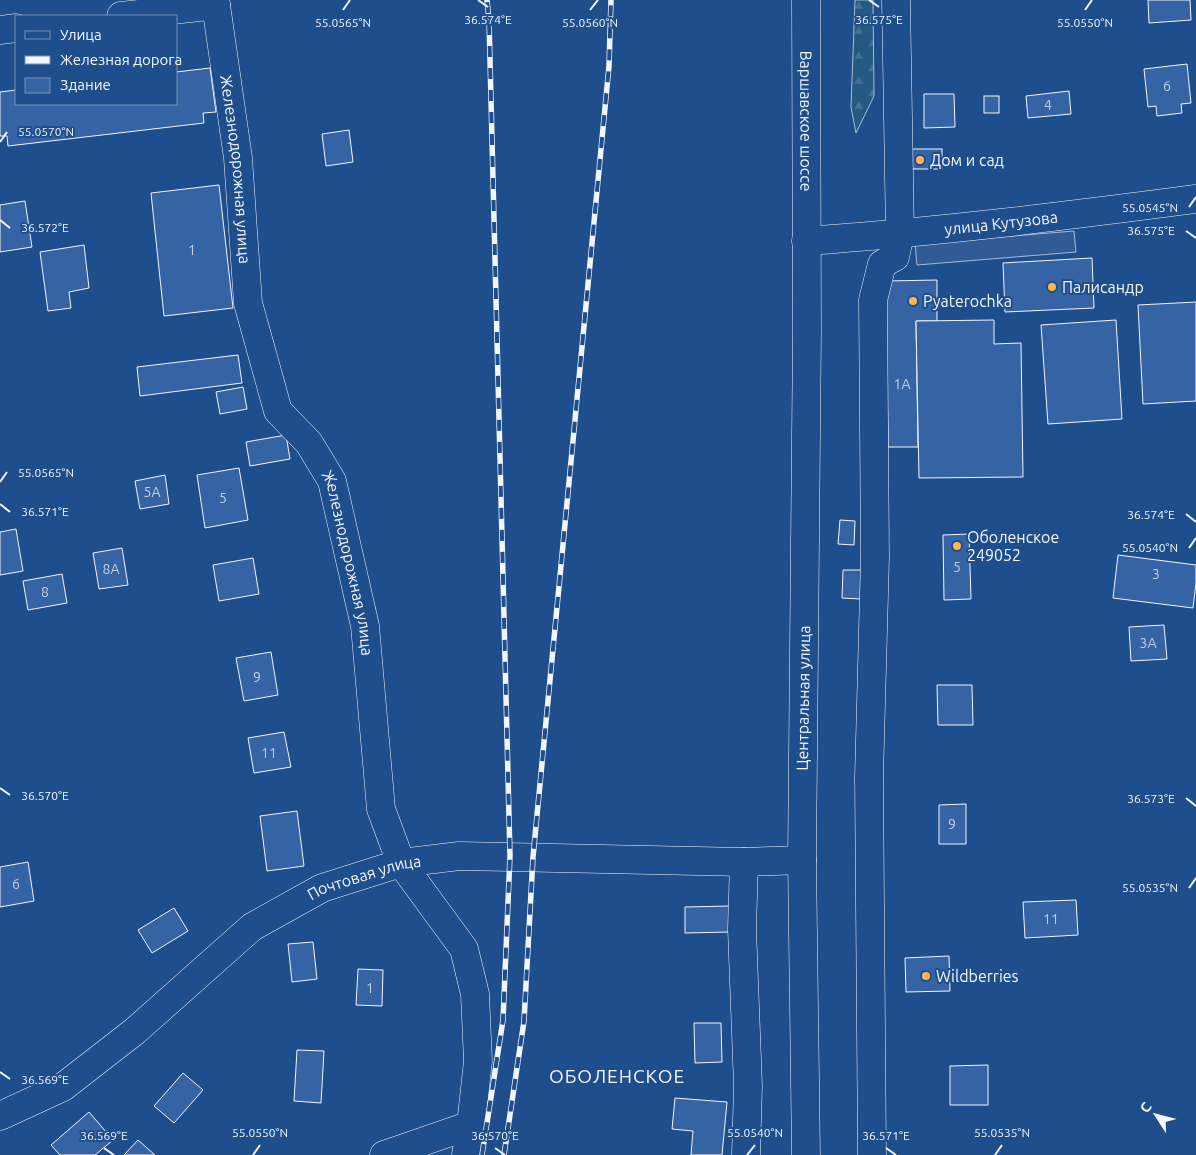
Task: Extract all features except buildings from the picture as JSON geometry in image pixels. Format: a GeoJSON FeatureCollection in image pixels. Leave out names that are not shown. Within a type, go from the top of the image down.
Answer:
{"type":"FeatureCollection","features":[{"type":"Feature","properties":{"kind":"street","name":"Варшавское шоссе"},"geometry":{"type":"LineString","coordinates":[[806,0],[806,241]]}},
{"type":"Feature","properties":{"kind":"street"},"geometry":{"type":"LineString","coordinates":[[872,1155],[869,777],[875,557],[873,300],[882,264],[895,257],[900,234],[896,0]]}},
{"type":"Feature","properties":{"kind":"street"},"geometry":{"type":"LineString","coordinates":[[128,15],[215,3]]}},
{"type":"Feature","properties":{"kind":"street","name":"Железнодорожная улица"},"geometry":{"type":"LineString","coordinates":[[215,3],[238,158],[248,303],[278,411],[309,442],[332,481],[366,626],[381,810],[401,864],[464,949],[475,994],[478,1061],[466,1155]]}},
{"type":"Feature","properties":{"kind":"street"},"geometry":{"type":"LineString","coordinates":[[0,30],[15,28]]}},
{"type":"Feature","properties":{"kind":"street","name":"улица Кутузова"},"geometry":{"type":"LineString","coordinates":[[806,241],[900,234],[1196,199]]}},
{"type":"Feature","properties":{"kind":"street","name":"Центральная улица"},"geometry":{"type":"LineString","coordinates":[[806,241],[807,341],[802,860],[806,1155]]}},
{"type":"Feature","properties":{"kind":"street","name":"Почтовая улица"},"geometry":{"type":"LineString","coordinates":[[0,1116],[63,1087],[135,1030],[252,927],[322,888],[401,864],[460,856],[744,862],[802,860]]}},
{"type":"Feature","properties":{"kind":"street"},"geometry":{"type":"LineString","coordinates":[[744,862],[742,929],[748,1086],[746,1155]]}},
{"type":"Feature","properties":{"kind":"street"},"geometry":{"type":"LineString","coordinates":[[384,1155],[471,1125]]}},
{"type":"Feature","properties":{"kind":"green space"},"geometry":{"type":"Polygon","coordinates":[[[855,0],[873,0],[874,96],[856,133],[851,107],[855,0]]]}},
{"type":"Feature","properties":{"kind":"shaded area"},"geometry":{"type":"Polygon","coordinates":[[[1074,231],[1076,252],[917,265],[915,244],[1074,231]]]}},
{"type":"Feature","properties":{"kind":"railway"},"geometry":{"type":"LineString","coordinates":[[482,1155],[503,1020],[510,856],[487,0]]}},
{"type":"Feature","properties":{"kind":"railway"},"geometry":{"type":"LineString","coordinates":[[504,1155],[524,1021],[533,857],[609,66],[611,0]]}},
{"type":"Feature","properties":{"kind":"place","name":"Дом и сад"},"geometry":{"type":"Point","coordinates":[920,160]}},
{"type":"Feature","properties":{"kind":"place","name":"Палисандр"},"geometry":{"type":"Point","coordinates":[1052,287]}},
{"type":"Feature","properties":{"kind":"place","name":"Pyaterochka"},"geometry":{"type":"Point","coordinates":[913,301]}},
{"type":"Feature","properties":{"kind":"place","name":"Оболенское 249052"},"geometry":{"type":"Point","coordinates":[957,546]}},
{"type":"Feature","properties":{"kind":"place","name":"Wildberries"},"geometry":{"type":"Point","coordinates":[926,976]}},
{"type":"Feature","properties":{"kind":"district","name":"ОБОЛЕНСКОЕ"},"geometry":{"type":"Point","coordinates":[617,1076]}}]}
